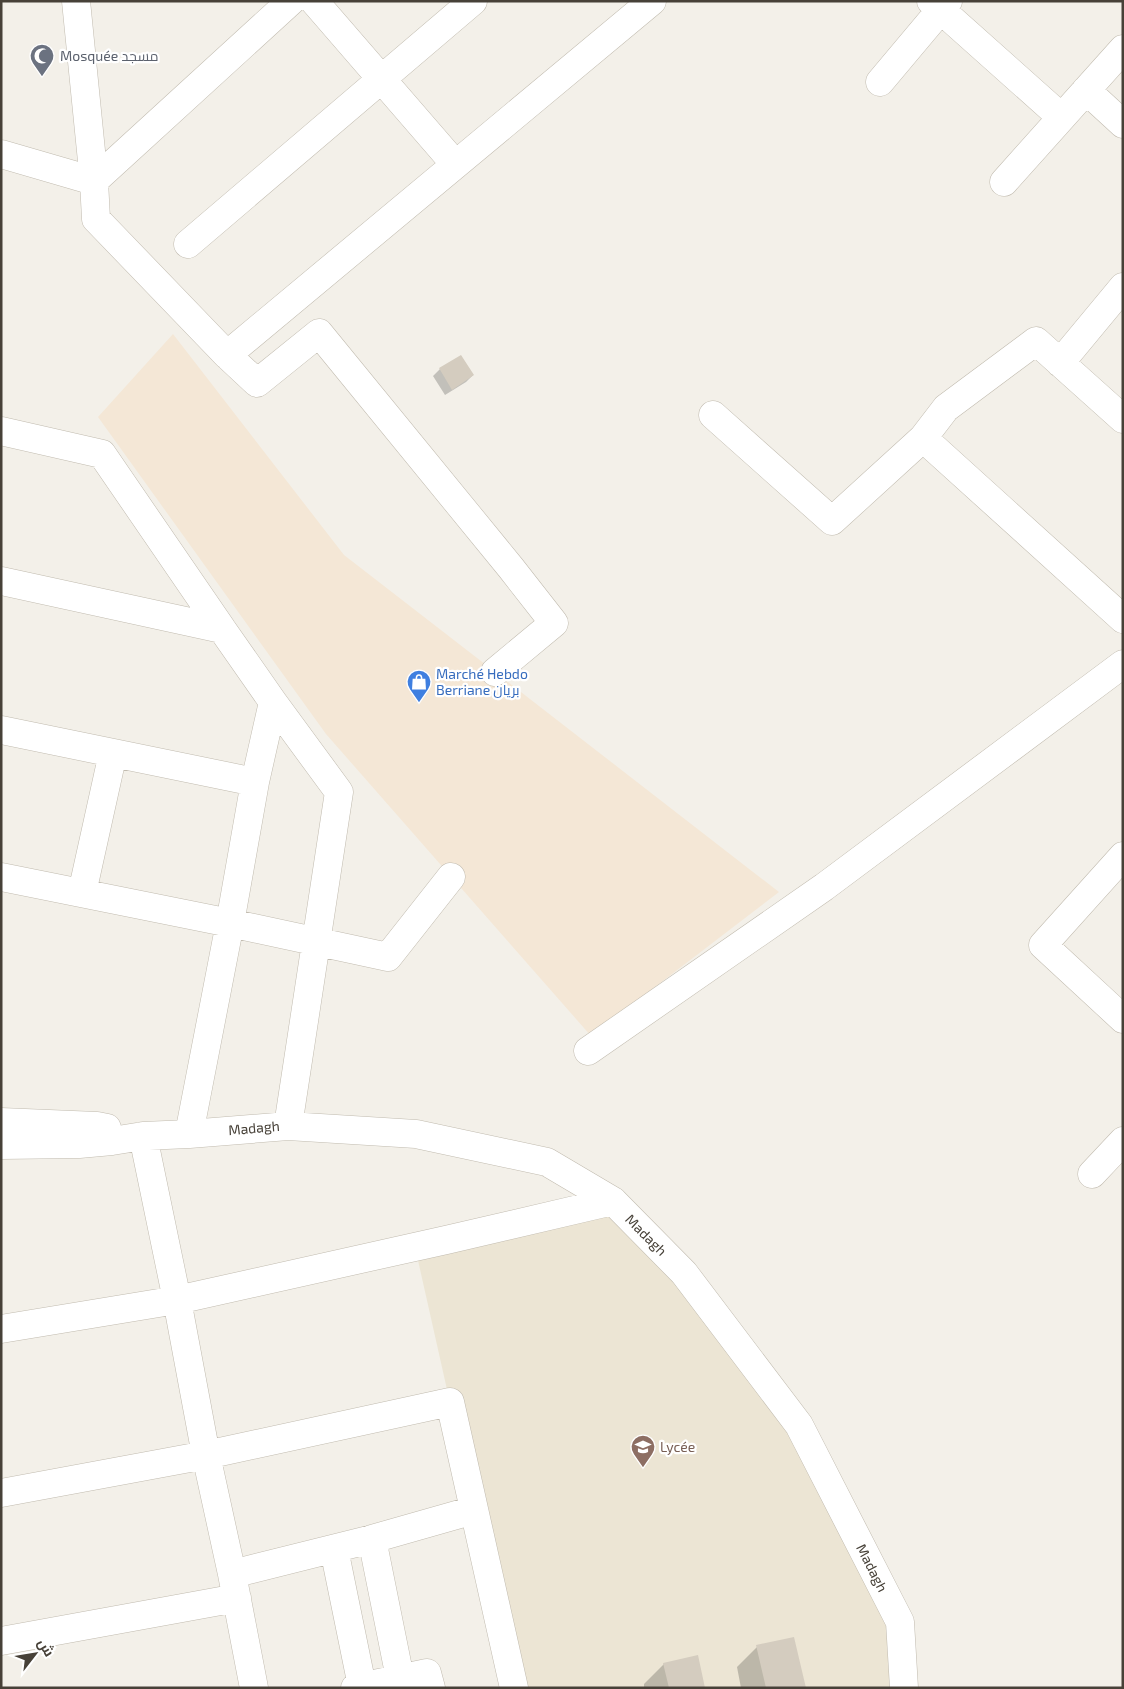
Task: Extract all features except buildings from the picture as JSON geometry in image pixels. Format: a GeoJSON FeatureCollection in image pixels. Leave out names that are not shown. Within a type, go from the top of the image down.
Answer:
{"type":"FeatureCollection","features":[{"type":"Feature","properties":{"kind":"street"},"geometry":{"type":"LineString","coordinates":[[76,1],[96,219],[257,383],[319,333],[505,560],[554,623],[495,672]]}},
{"type":"Feature","properties":{"kind":"street"},"geometry":{"type":"LineString","coordinates":[[94,181],[291,1]]}},
{"type":"Feature","properties":{"kind":"street"},"geometry":{"type":"LineString","coordinates":[[314,1],[455,164]]}},
{"type":"Feature","properties":{"kind":"street"},"geometry":{"type":"LineString","coordinates":[[188,244],[473,1]]}},
{"type":"Feature","properties":{"kind":"street"},"geometry":{"type":"LineString","coordinates":[[227,354],[652,1]]}},
{"type":"Feature","properties":{"kind":"street"},"geometry":{"type":"LineString","coordinates":[[880,82],[940,4],[1061,117]]}},
{"type":"Feature","properties":{"kind":"street"},"geometry":{"type":"LineString","coordinates":[[1004,182],[1123,49]]}},
{"type":"Feature","properties":{"kind":"street"},"geometry":{"type":"LineString","coordinates":[[1086,90],[1123,124]]}},
{"type":"Feature","properties":{"kind":"street"},"geometry":{"type":"LineString","coordinates":[[1,154],[94,181]]}},
{"type":"Feature","properties":{"kind":"street"},"geometry":{"type":"LineString","coordinates":[[1060,363],[1123,287]]}},
{"type":"Feature","properties":{"kind":"street"},"geometry":{"type":"LineString","coordinates":[[713,415],[832,521],[923,438],[946,408],[1036,341],[1123,420]]}},
{"type":"Feature","properties":{"kind":"street"},"geometry":{"type":"LineString","coordinates":[[1,431],[102,454],[273,702],[340,792],[288,1126]]}},
{"type":"Feature","properties":{"kind":"street"},"geometry":{"type":"LineString","coordinates":[[923,438],[1123,620]]}},
{"type":"Feature","properties":{"kind":"street"},"geometry":{"type":"LineString","coordinates":[[1,581],[222,629]]}},
{"type":"Feature","properties":{"kind":"street"},"geometry":{"type":"LineString","coordinates":[[588,1050],[824,887],[1123,664]]}},
{"type":"Feature","properties":{"kind":"street"},"geometry":{"type":"LineString","coordinates":[[189,1134],[255,782],[273,702]]}},
{"type":"Feature","properties":{"kind":"street"},"geometry":{"type":"LineString","coordinates":[[1,730],[255,782]]}},
{"type":"Feature","properties":{"kind":"street"},"geometry":{"type":"LineString","coordinates":[[82,893],[113,753]]}},
{"type":"Feature","properties":{"kind":"street"},"geometry":{"type":"LineString","coordinates":[[1123,856],[1043,945],[1123,1019]]}},
{"type":"Feature","properties":{"kind":"street"},"geometry":{"type":"LineString","coordinates":[[1,877],[388,957],[452,877]]}},
{"type":"Feature","properties":{"kind":"street","name":"Madagh"},"geometry":{"type":"LineString","coordinates":[[1,1122],[97,1126],[143,1136]]}},
{"type":"Feature","properties":{"kind":"street","name":"Madagh"},"geometry":{"type":"LineString","coordinates":[[1,1146],[79,1144],[143,1136],[288,1126],[416,1134],[547,1162],[613,1201],[684,1273],[799,1425],[900,1622],[904,1688]]}},
{"type":"Feature","properties":{"kind":"street"},"geometry":{"type":"LineString","coordinates":[[143,1136],[254,1688]]}},
{"type":"Feature","properties":{"kind":"street"},"geometry":{"type":"LineString","coordinates":[[1092,1174],[1123,1141]]}},
{"type":"Feature","properties":{"kind":"street"},"geometry":{"type":"LineString","coordinates":[[1,1329],[177,1300],[613,1201]]}},
{"type":"Feature","properties":{"kind":"street"},"geometry":{"type":"LineString","coordinates":[[1,1493],[206,1455],[450,1402],[514,1688]]}},
{"type":"Feature","properties":{"kind":"street"},"geometry":{"type":"LineString","coordinates":[[1,1640],[234,1586],[334,1549],[474,1510]]}},
{"type":"Feature","properties":{"kind":"street"},"geometry":{"type":"LineString","coordinates":[[372,1539],[400,1678]]}},
{"type":"Feature","properties":{"kind":"street"},"geometry":{"type":"LineString","coordinates":[[334,1549],[358,1687],[427,1672],[431,1688]]}},
{"type":"Feature","properties":{"kind":"shaded area","name":"Marché Hebdo Berriane بريان"},"geometry":{"type":"Polygon","coordinates":[[[173,334],[344,555],[779,892],[591,1036],[326,734],[98,417],[173,334]]]}},
{"type":"Feature","properties":{"kind":"shaded area","name":"Lycée"},"geometry":{"type":"Polygon","coordinates":[[[613,1201],[799,1425],[900,1622],[904,1688],[514,1688],[415,1247],[613,1201]]]}},
{"type":"Feature","properties":{"kind":"place","name":"Mosquée مسجد"},"geometry":{"type":"Point","coordinates":[42,77]}},
{"type":"Feature","properties":{"kind":"place","name":"Marché Hebdo Berriane بريان"},"geometry":{"type":"Point","coordinates":[419,703]}},
{"type":"Feature","properties":{"kind":"place","name":"Lycée"},"geometry":{"type":"Point","coordinates":[643,1468]}}]}
